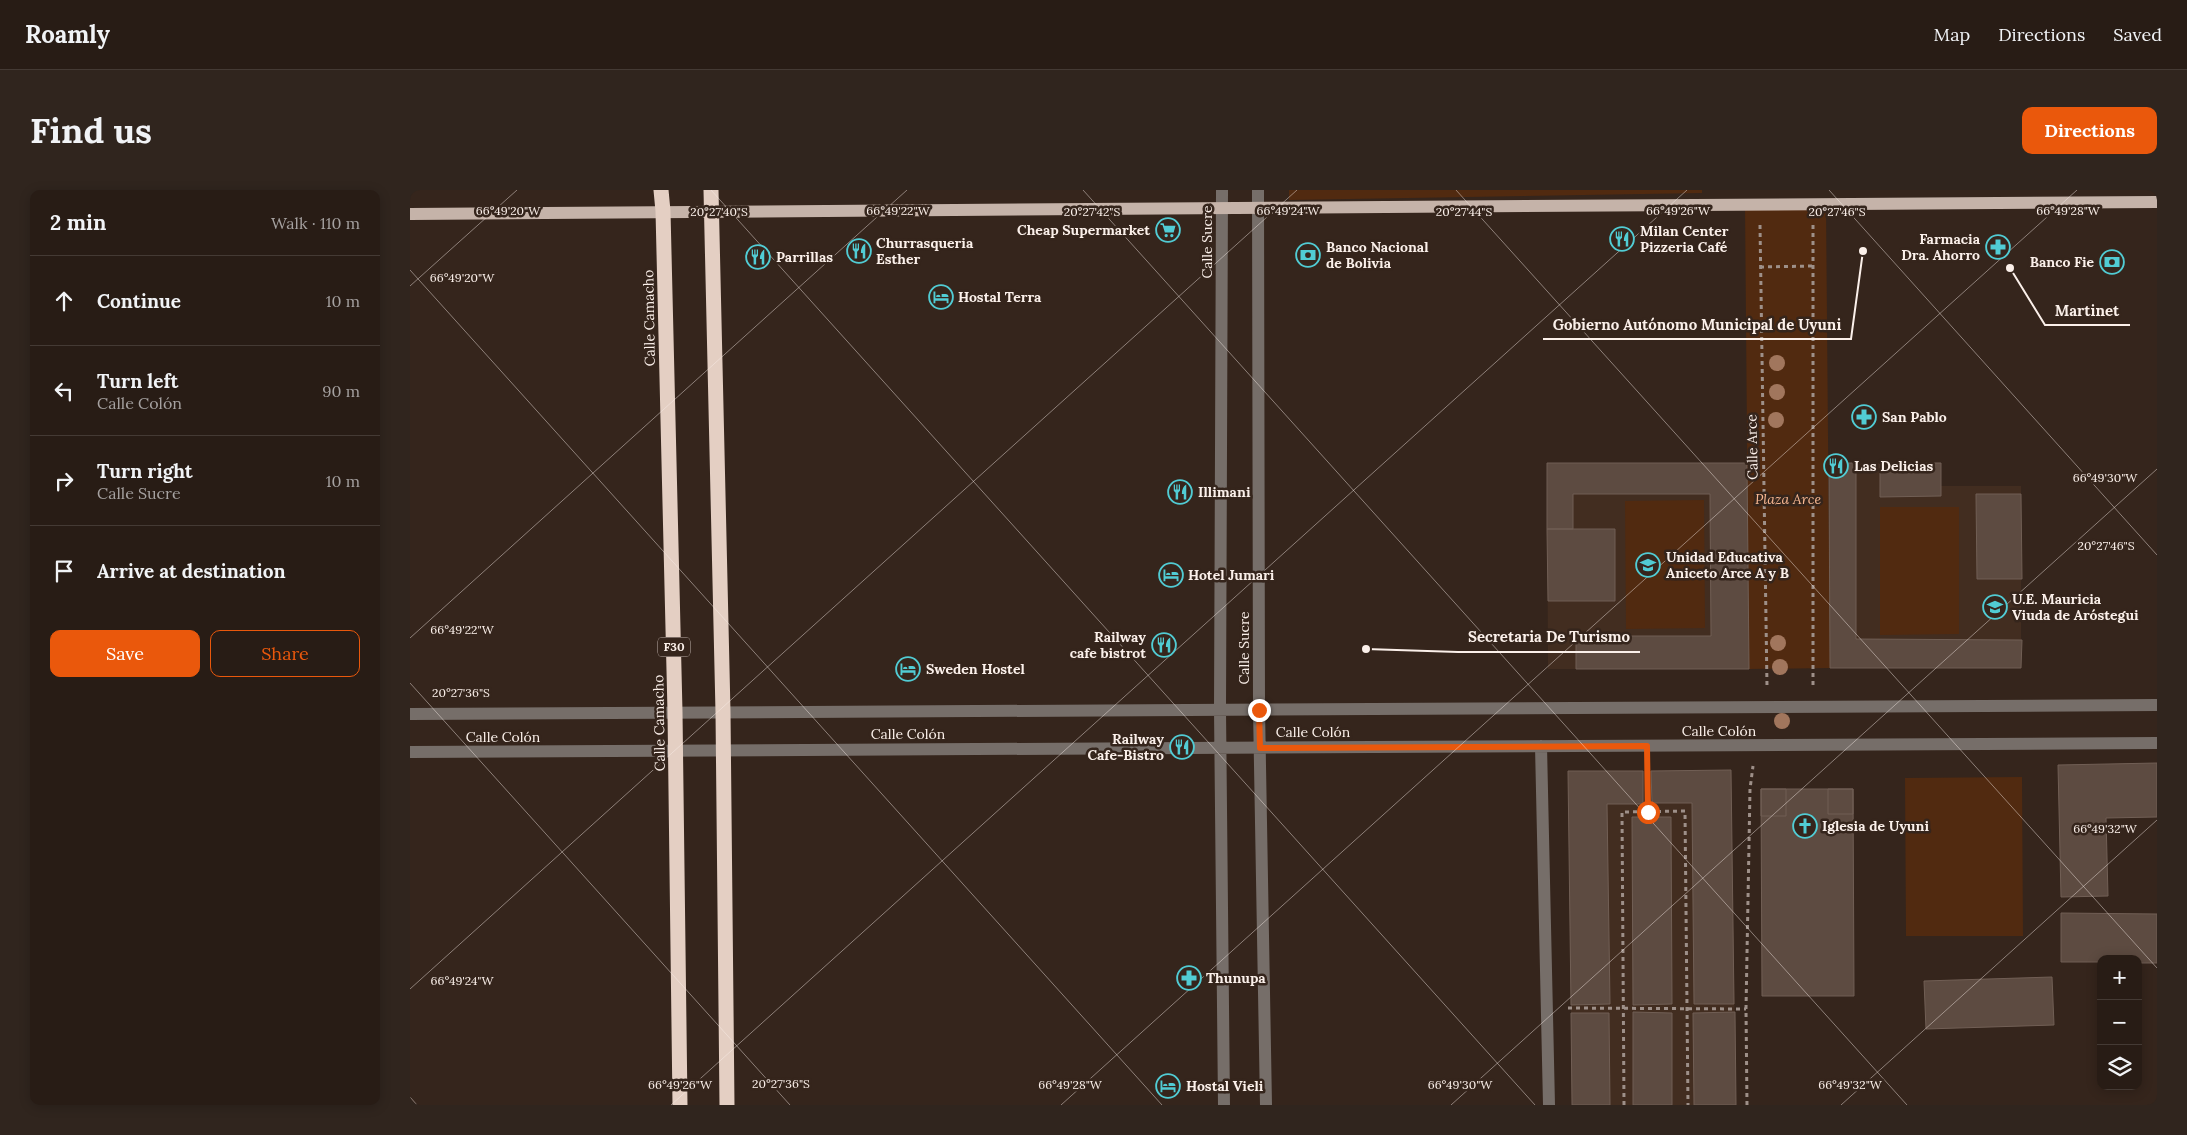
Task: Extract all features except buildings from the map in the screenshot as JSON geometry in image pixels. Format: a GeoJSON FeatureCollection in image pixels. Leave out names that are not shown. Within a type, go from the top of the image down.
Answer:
{"type":"FeatureCollection","features":[{"type":"Feature","properties":{"kind":"highway","name":"Calle Camacho"},"geometry":{"type":"LineString","coordinates":[[661,190],[676,751],[680,1105]]}},
{"type":"Feature","properties":{"kind":"highway"},"geometry":{"type":"LineString","coordinates":[[711,190],[723,712],[727,1105]]}},
{"type":"Feature","properties":{"kind":"main road"},"geometry":{"type":"LineString","coordinates":[[410,214],[711,210],[1259,209],[2157,202]]}},
{"type":"Feature","properties":{"kind":"street","name":"Calle Sucre"},"geometry":{"type":"LineString","coordinates":[[1222,190],[1220,748],[1224,1105]]}},
{"type":"Feature","properties":{"kind":"street","name":"Calle Sucre"},"geometry":{"type":"LineString","coordinates":[[1258,190],[1259,710],[1266,1105]]}},
{"type":"Feature","properties":{"kind":"street","name":"Calle Colón"},"geometry":{"type":"LineString","coordinates":[[410,714],[2157,705]]}},
{"type":"Feature","properties":{"kind":"street","name":"Calle Colón"},"geometry":{"type":"LineString","coordinates":[[410,752],[2157,743]]}},
{"type":"Feature","properties":{"kind":"street"},"geometry":{"type":"LineString","coordinates":[[1541,746],[1549,1105]]}},
{"type":"Feature","properties":{"kind":"path"},"geometry":{"type":"LineString","coordinates":[[1813,204],[1813,707]]}},
{"type":"Feature","properties":{"kind":"path","name":"Calle Arce"},"geometry":{"type":"LineString","coordinates":[[1759,205],[1767,707]]}},
{"type":"Feature","properties":{"kind":"path"},"geometry":{"type":"LineString","coordinates":[[1760,267],[1813,266]]}},
{"type":"Feature","properties":{"kind":"path"},"geometry":{"type":"LineString","coordinates":[[1647,746],[1648,812]]}},
{"type":"Feature","properties":{"kind":"path"},"geometry":{"type":"LineString","coordinates":[[1747,1105],[1746,1009],[1750,789],[1756,746]]}},
{"type":"Feature","properties":{"kind":"path"},"geometry":{"type":"LineString","coordinates":[[1624,1105],[1622,812],[1685,811],[1688,1105]]}},
{"type":"Feature","properties":{"kind":"path"},"geometry":{"type":"LineString","coordinates":[[1547,1008],[1746,1009]]}},
{"type":"Feature","properties":{"kind":"shaded area","name":"Unidad Educativa Aniceto Arce A y B"},"geometry":{"type":"Polygon","coordinates":[[[1547,463],[1747,463],[1749,669],[1548,669],[1547,463]]]}},
{"type":"Feature","properties":{"kind":"shaded area"},"geometry":{"type":"Polygon","coordinates":[[[1829,463],[1941,463],[1941,486],[2021,486],[2021,668],[1830,668],[1829,463]]]}},
{"type":"Feature","properties":{"kind":"shaded area"},"geometry":{"type":"Polygon","coordinates":[[[1731,770],[1736,1105],[1572,1105],[1568,771],[1731,770]]]}},
{"type":"Feature","properties":{"kind":"green space"},"geometry":{"type":"Polygon","coordinates":[[[1289,190],[1702,190],[1702,193],[1289,200],[1289,190]]]}},
{"type":"Feature","properties":{"kind":"green space","name":"Plaza Arce"},"geometry":{"type":"Polygon","coordinates":[[[1826,204],[1830,668],[1749,669],[1745,205],[1826,204]]]}},
{"type":"Feature","properties":{"kind":"green space"},"geometry":{"type":"Polygon","coordinates":[[[1704,500],[1705,628],[1626,629],[1625,501],[1704,500]]]}},
{"type":"Feature","properties":{"kind":"green space"},"geometry":{"type":"Polygon","coordinates":[[[1880,507],[1959,507],[1959,634],[1880,635],[1880,507]]]}},
{"type":"Feature","properties":{"kind":"green space"},"geometry":{"type":"Polygon","coordinates":[[[2022,777],[2023,936],[1906,936],[1905,778],[2022,777]]]}},
{"type":"Feature","properties":{"kind":"place","name":"Cheap Supermarket"},"geometry":{"type":"Point","coordinates":[1168,230]}},
{"type":"Feature","properties":{"kind":"place","name":"Milan Center Pizzeria Café"},"geometry":{"type":"Point","coordinates":[1622,239]}},
{"type":"Feature","properties":{"kind":"place","name":"Farmacia Dra. Ahorro"},"geometry":{"type":"Point","coordinates":[1998,247]}},
{"type":"Feature","properties":{"kind":"place","name":"Churrasqueria Esther"},"geometry":{"type":"Point","coordinates":[859,251]}},
{"type":"Feature","properties":{"kind":"place","name":"Gobierno Autónomo Municipal de Uyuni"},"geometry":{"type":"Point","coordinates":[1863,251]}},
{"type":"Feature","properties":{"kind":"place","name":"Banco Nacional de Bolivia"},"geometry":{"type":"Point","coordinates":[1308,255]}},
{"type":"Feature","properties":{"kind":"place","name":"Parrillas"},"geometry":{"type":"Point","coordinates":[758,257]}},
{"type":"Feature","properties":{"kind":"place","name":"Banco Fie"},"geometry":{"type":"Point","coordinates":[2112,262]}},
{"type":"Feature","properties":{"kind":"place","name":"Martinet"},"geometry":{"type":"Point","coordinates":[2010,268]}},
{"type":"Feature","properties":{"kind":"place","name":"Hostal Terra"},"geometry":{"type":"Point","coordinates":[941,297]}},
{"type":"Feature","properties":{"kind":"place","name":"San Pablo"},"geometry":{"type":"Point","coordinates":[1864,417]}},
{"type":"Feature","properties":{"kind":"place","name":"Las Delicias"},"geometry":{"type":"Point","coordinates":[1836,466]}},
{"type":"Feature","properties":{"kind":"place","name":"Illimani"},"geometry":{"type":"Point","coordinates":[1180,492]}},
{"type":"Feature","properties":{"kind":"place","name":"Unidad Educativa Aniceto Arce A y B"},"geometry":{"type":"Point","coordinates":[1648,565]}},
{"type":"Feature","properties":{"kind":"place","name":"Hotel Jumari"},"geometry":{"type":"Point","coordinates":[1171,575]}},
{"type":"Feature","properties":{"kind":"place","name":"U.E. Mauricia Viuda de Aróstegui"},"geometry":{"type":"Point","coordinates":[1995,607]}},
{"type":"Feature","properties":{"kind":"place","name":"Railway cafe bistrot"},"geometry":{"type":"Point","coordinates":[1164,645]}},
{"type":"Feature","properties":{"kind":"place","name":"Secretaria De Turismo"},"geometry":{"type":"Point","coordinates":[1366,649]}},
{"type":"Feature","properties":{"kind":"place","name":"Sweden Hostel"},"geometry":{"type":"Point","coordinates":[908,669]}},
{"type":"Feature","properties":{"kind":"place","name":"Railway Cafe-Bistro"},"geometry":{"type":"Point","coordinates":[1182,747]}},
{"type":"Feature","properties":{"kind":"place","name":"Iglesia de Uyuni"},"geometry":{"type":"Point","coordinates":[1805,826]}},
{"type":"Feature","properties":{"kind":"place","name":"Thunupa"},"geometry":{"type":"Point","coordinates":[1189,978]}},
{"type":"Feature","properties":{"kind":"place","name":"Hostal Vieli"},"geometry":{"type":"Point","coordinates":[1168,1086]}},
{"type":"Feature","properties":{"kind":"route"},"geometry":{"type":"LineString","coordinates":[[1259,710],[1260,748],[1647,746],[1648,812]]}}]}
